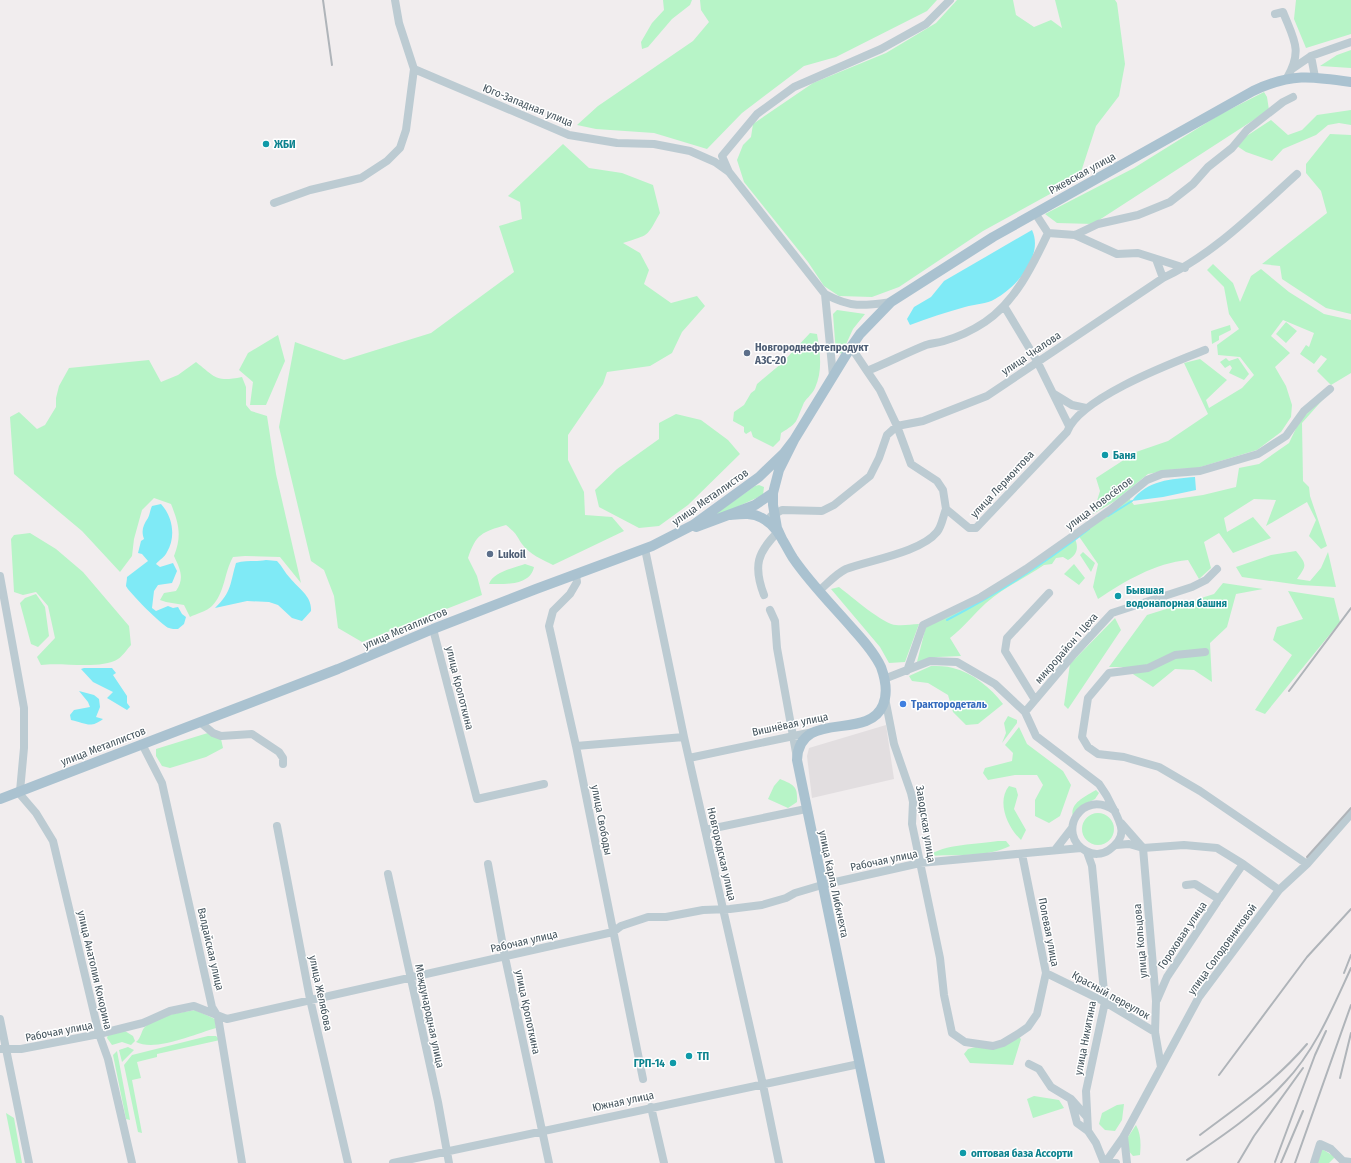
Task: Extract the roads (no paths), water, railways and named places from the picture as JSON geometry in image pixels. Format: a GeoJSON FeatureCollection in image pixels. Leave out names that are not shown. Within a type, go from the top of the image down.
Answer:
{"type":"FeatureCollection","features":[{"type":"Feature","properties":{"kind":"main road","name":"Ржевская улица"},"geometry":{"type":"LineString","coordinates":[[794,440],[860,334],[891,302],[993,237],[1253,91],[1289,74],[1351,82]]}},
{"type":"Feature","properties":{"kind":"main road","name":"улица Металлистов"},"geometry":{"type":"LineString","coordinates":[[0,799],[338,669],[433,629],[645,549],[693,525],[759,477],[784,453],[794,440]]}},
{"type":"Feature","properties":{"kind":"main road"},"geometry":{"type":"LineString","coordinates":[[780,534],[774,513],[774,489],[783,459],[794,440]]}},
{"type":"Feature","properties":{"kind":"main road"},"geometry":{"type":"LineString","coordinates":[[759,477],[774,489]]}},
{"type":"Feature","properties":{"kind":"main road"},"geometry":{"type":"LineString","coordinates":[[677,534],[755,505],[774,489]]}},
{"type":"Feature","properties":{"kind":"main road"},"geometry":{"type":"LineString","coordinates":[[729,515],[752,514],[767,521],[780,534]]}},
{"type":"Feature","properties":{"kind":"main road","name":"Заводская улица"},"geometry":{"type":"LineString","coordinates":[[780,534],[793,558],[870,649],[880,666],[884,679],[885,698]]}},
{"type":"Feature","properties":{"kind":"main road","name":"Вишнёвая улица"},"geometry":{"type":"LineString","coordinates":[[813,732],[867,721],[881,710],[885,698]]}},
{"type":"Feature","properties":{"kind":"main road"},"geometry":{"type":"LineString","coordinates":[[797,760],[798,750],[802,741],[813,732]]}},
{"type":"Feature","properties":{"kind":"main road","name":"улица Карла Либкнехта"},"geometry":{"type":"LineString","coordinates":[[797,760],[880,1163]]}},
{"type":"Feature","properties":{"kind":"street"},"geometry":{"type":"LineString","coordinates":[[274,203],[310,190],[360,178],[387,160],[400,148],[406,130],[414,69],[399,23],[395,0]]}},
{"type":"Feature","properties":{"kind":"street"},"geometry":{"type":"LineString","coordinates":[[715,162],[722,156],[757,114],[794,87],[888,45],[926,24],[950,0]]}},
{"type":"Feature","properties":{"kind":"street"},"geometry":{"type":"LineString","coordinates":[[1275,14],[1283,12],[1297,51],[1295,62],[1289,74]]}},
{"type":"Feature","properties":{"kind":"street"},"geometry":{"type":"LineString","coordinates":[[1289,74],[1311,56],[1351,42]]}},
{"type":"Feature","properties":{"kind":"street"},"geometry":{"type":"LineString","coordinates":[[1311,56],[1315,78]]}},
{"type":"Feature","properties":{"kind":"street","name":"Юго-Западная улица"},"geometry":{"type":"LineString","coordinates":[[414,69],[569,135],[617,143],[654,144],[690,150],[715,162],[729,172]]}},
{"type":"Feature","properties":{"kind":"street"},"geometry":{"type":"LineString","coordinates":[[1075,235],[1098,224],[1138,215],[1170,202],[1193,184],[1208,167],[1232,148],[1247,130],[1282,102],[1294,97]]}},
{"type":"Feature","properties":{"kind":"street"},"geometry":{"type":"LineString","coordinates":[[722,156],[729,172],[826,294],[842,303],[863,306],[891,302]]}},
{"type":"Feature","properties":{"kind":"street","name":"улица Чкалова"},"geometry":{"type":"LineString","coordinates":[[897,426],[922,421],[987,396],[1037,361],[1163,278],[1185,268],[1241,224],[1297,174]]}},
{"type":"Feature","properties":{"kind":"street"},"geometry":{"type":"LineString","coordinates":[[1035,213],[1048,233]]}},
{"type":"Feature","properties":{"kind":"street"},"geometry":{"type":"LineString","coordinates":[[1048,233],[1075,235],[1117,254],[1138,253],[1185,268]]}},
{"type":"Feature","properties":{"kind":"street"},"geometry":{"type":"LineString","coordinates":[[867,371],[927,345],[945,341],[966,333],[986,322],[1004,306],[1033,266],[1048,233]]}},
{"type":"Feature","properties":{"kind":"street"},"geometry":{"type":"LineString","coordinates":[[1156,259],[1163,278]]}},
{"type":"Feature","properties":{"kind":"street"},"geometry":{"type":"LineString","coordinates":[[826,294],[833,376]]}},
{"type":"Feature","properties":{"kind":"street"},"geometry":{"type":"LineString","coordinates":[[1004,306],[1037,361],[1069,426]]}},
{"type":"Feature","properties":{"kind":"street"},"geometry":{"type":"LineString","coordinates":[[820,590],[845,570],[872,563],[932,538],[939,530],[946,508],[942,490],[937,481],[910,464],[897,426],[880,390],[851,347]]}},
{"type":"Feature","properties":{"kind":"street","name":"улица Лермонтова"},"geometry":{"type":"LineString","coordinates":[[946,508],[969,528],[976,528],[1067,432],[1069,426],[1086,408],[1136,380],[1205,350]]}},
{"type":"Feature","properties":{"kind":"street","name":"улица Новосёлов"},"geometry":{"type":"LineString","coordinates":[[907,670],[922,625],[981,597],[1020,572],[1110,510],[1147,480],[1162,474],[1200,471],[1258,454],[1286,436],[1304,411],[1330,389]]}},
{"type":"Feature","properties":{"kind":"street"},"geometry":{"type":"LineString","coordinates":[[1053,394],[1072,405],[1086,408]]}},
{"type":"Feature","properties":{"kind":"street"},"geometry":{"type":"LineString","coordinates":[[767,521],[774,513],[790,509],[822,511],[834,505],[870,476],[879,458],[887,435],[897,426]]}},
{"type":"Feature","properties":{"kind":"street"},"geometry":{"type":"LineString","coordinates":[[764,595],[760,583],[758,560],[762,551],[780,534]]}},
{"type":"Feature","properties":{"kind":"street","name":"Новгородская улица"},"geometry":{"type":"LineString","coordinates":[[645,549],[684,737],[763,1085],[779,1163]]}},
{"type":"Feature","properties":{"kind":"street","name":"микрорайон 1 Цеха"},"geometry":{"type":"LineString","coordinates":[[1024,712],[1112,613],[1192,588],[1206,580],[1217,568]]}},
{"type":"Feature","properties":{"kind":"street","name":"улица Свободы"},"geometry":{"type":"LineString","coordinates":[[576,575],[577,582],[570,594],[553,611],[549,626],[576,746],[643,1079]]}},
{"type":"Feature","properties":{"kind":"street"},"geometry":{"type":"LineString","coordinates":[[0,576],[24,708],[24,748],[19,792]]}},
{"type":"Feature","properties":{"kind":"street"},"geometry":{"type":"LineString","coordinates":[[1035,700],[1005,651],[1007,638],[1049,593]]}},
{"type":"Feature","properties":{"kind":"street","name":"улица Карла Либкнехта"},"geometry":{"type":"LineString","coordinates":[[770,610],[775,621],[777,648],[797,760]]}},
{"type":"Feature","properties":{"kind":"street","name":"улица Кропоткина"},"geometry":{"type":"LineString","coordinates":[[433,629],[477,799],[544,784]]}},
{"type":"Feature","properties":{"kind":"street"},"geometry":{"type":"LineString","coordinates":[[1205,652],[1175,655],[1148,668],[1109,673],[1088,698],[1082,737],[1088,747],[1098,754],[1124,757],[1159,767],[1200,791],[1306,864]]}},
{"type":"Feature","properties":{"kind":"street"},"geometry":{"type":"LineString","coordinates":[[884,679],[930,661],[957,662],[995,684],[1024,712],[1036,736],[1099,784],[1105,792],[1121,823],[1143,848]]}},
{"type":"Feature","properties":{"kind":"street","name":"Заводская улица"},"geometry":{"type":"LineString","coordinates":[[885,698],[894,744],[913,802],[912,824],[940,958],[944,995],[952,1033],[965,1042],[993,1046],[1003,1043],[1028,1027],[1037,1014]]}},
{"type":"Feature","properties":{"kind":"street"},"geometry":{"type":"LineString","coordinates":[[200,722],[214,733],[221,736],[252,734],[279,752],[283,758],[283,764]]}},
{"type":"Feature","properties":{"kind":"street","name":"Вишнёвая улица"},"geometry":{"type":"LineString","coordinates":[[689,758],[813,732]]}},
{"type":"Feature","properties":{"kind":"street"},"geometry":{"type":"LineString","coordinates":[[576,746],[684,737]]}},
{"type":"Feature","properties":{"kind":"street","name":"Валдайская улица"},"geometry":{"type":"LineString","coordinates":[[142,744],[162,783],[212,1007],[218,1017],[242,1163]]}},
{"type":"Feature","properties":{"kind":"street","name":"улица Анатолия Кокорина"},"geometry":{"type":"LineString","coordinates":[[19,792],[36,813],[53,841],[99,1034],[108,1059],[132,1163]]}},
{"type":"Feature","properties":{"kind":"street"},"geometry":{"type":"LineString","coordinates":[[1055,850],[1072,828],[1078,813],[1084,807],[1098,801],[1105,792]]}},
{"type":"Feature","properties":{"kind":"street"},"geometry":{"type":"LineString","coordinates":[[1092,804],[1101,804],[1115,811]]}},
{"type":"Feature","properties":{"kind":"street"},"geometry":{"type":"LineString","coordinates":[[705,830],[806,809]]}},
{"type":"Feature","properties":{"kind":"street","name":"улица Солодовниковой"},"geometry":{"type":"LineString","coordinates":[[1104,1163],[1124,1136],[1199,997],[1279,890],[1306,864],[1351,814]]}},
{"type":"Feature","properties":{"kind":"street"},"geometry":{"type":"LineString","coordinates":[[1092,866],[1106,852],[1116,845],[1120,837],[1121,823]]}},
{"type":"Feature","properties":{"kind":"street","name":"улица Желябова"},"geometry":{"type":"LineString","coordinates":[[277,826],[310,999],[348,1163]]}},
{"type":"Feature","properties":{"kind":"street"},"geometry":{"type":"LineString","coordinates":[[1072,828],[1074,838],[1084,850],[1094,854],[1106,852]]}},
{"type":"Feature","properties":{"kind":"street"},"geometry":{"type":"LineString","coordinates":[[1116,845],[1129,844],[1143,848],[1184,845],[1217,848],[1243,864],[1279,890]]}},
{"type":"Feature","properties":{"kind":"street","name":"улица Кольцова"},"geometry":{"type":"LineString","coordinates":[[1143,848],[1156,1001],[1156,1032]]}},
{"type":"Feature","properties":{"kind":"street","name":"Рабочая улица"},"geometry":{"type":"LineString","coordinates":[[3,1048],[21,1049],[99,1034],[143,1023],[170,1011],[194,1006],[218,1017],[227,1019],[310,999],[411,978],[613,932],[620,926],[648,917],[666,917],[703,910],[723,910],[762,905],[786,898],[794,893],[822,885],[920,864],[1055,850],[1084,850]]}},
{"type":"Feature","properties":{"kind":"street","name":"улица Никитина"},"geometry":{"type":"LineString","coordinates":[[1084,850],[1092,866],[1104,1002],[1086,1091],[1087,1117],[1088,1131],[1096,1144],[1104,1163]]}},
{"type":"Feature","properties":{"kind":"street","name":"Полевая улица"},"geometry":{"type":"LineString","coordinates":[[1022,854],[1046,973],[1037,1014]]}},
{"type":"Feature","properties":{"kind":"street","name":"улица Кропоткина"},"geometry":{"type":"LineString","coordinates":[[488,864],[505,957],[549,1163]]}},
{"type":"Feature","properties":{"kind":"street","name":"Гороховая улица"},"geometry":{"type":"LineString","coordinates":[[1156,1001],[1167,977],[1243,864]]}},
{"type":"Feature","properties":{"kind":"street","name":"Международная улица"},"geometry":{"type":"LineString","coordinates":[[388,874],[438,1102],[449,1163]]}},
{"type":"Feature","properties":{"kind":"street"},"geometry":{"type":"LineString","coordinates":[[1186,885],[1195,884],[1218,901]]}},
{"type":"Feature","properties":{"kind":"street","name":"Красный переулок"},"geometry":{"type":"LineString","coordinates":[[1046,973],[1104,1002],[1156,1032],[1161,1067]]}},
{"type":"Feature","properties":{"kind":"street"},"geometry":{"type":"LineString","coordinates":[[0,1019],[3,1048],[29,1163]]}},
{"type":"Feature","properties":{"kind":"street","name":"Южная улица"},"geometry":{"type":"LineString","coordinates":[[393,1163],[447,1153],[542,1130],[859,1064]]}},
{"type":"Feature","properties":{"kind":"street"},"geometry":{"type":"LineString","coordinates":[[1030,1064],[1039,1069],[1051,1087],[1071,1099],[1087,1117]]}},
{"type":"Feature","properties":{"kind":"street"},"geometry":{"type":"LineString","coordinates":[[1071,1099],[1077,1123],[1088,1131]]}},
{"type":"Feature","properties":{"kind":"street"},"geometry":{"type":"LineString","coordinates":[[651,1107],[664,1163]]}},
{"type":"Feature","properties":{"kind":"street"},"geometry":{"type":"LineString","coordinates":[[1124,1136],[1127,1163]]}},
{"type":"Feature","properties":{"kind":"street"},"geometry":{"type":"LineString","coordinates":[[1314,1163],[1320,1144],[1331,1149],[1338,1160],[1351,1162]]}},
{"type":"Feature","properties":{"kind":"water"},"geometry":{"type":"Polygon","coordinates":[[[1032,230],[1035,240],[1031,260],[1020,278],[1012,287],[988,302],[951,311],[910,325],[907,319],[914,307],[931,297],[944,281],[1032,230]]]}},
{"type":"Feature","properties":{"kind":"water"},"geometry":{"type":"Polygon","coordinates":[[[1195,477],[1196,490],[1163,497],[1132,501],[1138,494],[1152,485],[1168,480],[1195,477]]]}},
{"type":"Feature","properties":{"kind":"water"},"geometry":{"type":"Polygon","coordinates":[[[161,504],[171,521],[172,540],[166,554],[156,564],[160,567],[173,563],[177,571],[172,583],[158,585],[154,591],[152,608],[156,611],[168,606],[173,608],[178,607],[182,614],[186,617],[184,624],[178,629],[169,628],[160,622],[138,601],[126,586],[127,577],[148,561],[142,554],[138,553],[141,541],[144,539],[143,528],[152,506],[161,504]]]}},
{"type":"Feature","properties":{"kind":"water"},"geometry":{"type":"Polygon","coordinates":[[[266,560],[277,561],[307,597],[311,606],[311,611],[302,621],[292,618],[278,605],[269,602],[247,601],[215,608],[228,592],[236,563],[266,560]]]}},
{"type":"Feature","properties":{"kind":"water"},"geometry":{"type":"Polygon","coordinates":[[[112,668],[116,673],[113,675],[127,696],[127,703],[130,707],[127,710],[107,698],[113,692],[93,682],[81,669],[112,668]]]}},
{"type":"Feature","properties":{"kind":"water"},"geometry":{"type":"Polygon","coordinates":[[[79,691],[94,695],[99,699],[100,707],[96,717],[103,719],[99,722],[91,725],[71,720],[70,715],[74,710],[90,707],[79,691]]]}},
{"type":"Feature","properties":{"kind":"waterway"},"geometry":{"type":"LineString","coordinates":[[1108,516],[1132,501]]}},
{"type":"Feature","properties":{"kind":"waterway"},"geometry":{"type":"LineString","coordinates":[[947,620],[1020,578],[1089,529]]}},
{"type":"Feature","properties":{"kind":"railway"},"geometry":{"type":"LineString","coordinates":[[323,0],[332,65]]}},
{"type":"Feature","properties":{"kind":"railway"},"geometry":{"type":"LineString","coordinates":[[1289,691],[1351,608]]}},
{"type":"Feature","properties":{"kind":"railway"},"geometry":{"type":"LineString","coordinates":[[1307,857],[1351,808]]}},
{"type":"Feature","properties":{"kind":"railway"},"geometry":{"type":"LineString","coordinates":[[1219,1075],[1307,957],[1351,909]]}},
{"type":"Feature","properties":{"kind":"railway"},"geometry":{"type":"LineString","coordinates":[[1344,973],[1351,955]]}},
{"type":"Feature","properties":{"kind":"railway"},"geometry":{"type":"LineString","coordinates":[[1187,1160],[1251,1114],[1263,1104],[1296,1070],[1314,1043],[1351,968]]}},
{"type":"Feature","properties":{"kind":"railway"},"geometry":{"type":"LineString","coordinates":[[1295,1163],[1351,1005]]}},
{"type":"Feature","properties":{"kind":"railway"},"geometry":{"type":"LineString","coordinates":[[1275,1162],[1315,1055],[1326,1031]]}},
{"type":"Feature","properties":{"kind":"railway"},"geometry":{"type":"LineString","coordinates":[[1340,1078],[1351,1033]]}},
{"type":"Feature","properties":{"kind":"railway"},"geometry":{"type":"LineString","coordinates":[[1200,1135],[1269,1082],[1307,1044]]}},
{"type":"Feature","properties":{"kind":"railway"},"geometry":{"type":"LineString","coordinates":[[1238,1163],[1254,1136],[1303,1068]]}},
{"type":"Feature","properties":{"kind":"railway"},"geometry":{"type":"LineString","coordinates":[[1281,1163],[1303,1111]]}},
{"type":"Feature","properties":{"kind":"place","name":"ЖБИ"},"geometry":{"type":"Point","coordinates":[266,144]}},
{"type":"Feature","properties":{"kind":"place","name":"Новгороднефтепродукт АЗС-20"},"geometry":{"type":"Point","coordinates":[747,353]}},
{"type":"Feature","properties":{"kind":"place","name":"Баня"},"geometry":{"type":"Point","coordinates":[1105,455]}},
{"type":"Feature","properties":{"kind":"place","name":"Lukoil"},"geometry":{"type":"Point","coordinates":[490,554]}},
{"type":"Feature","properties":{"kind":"place","name":"Бывшая водонапорная башня"},"geometry":{"type":"Point","coordinates":[1118,596]}},
{"type":"Feature","properties":{"kind":"place","name":"Трактородеталь"},"geometry":{"type":"Point","coordinates":[903,704]}},
{"type":"Feature","properties":{"kind":"place","name":"ТП"},"geometry":{"type":"Point","coordinates":[689,1056]}},
{"type":"Feature","properties":{"kind":"place","name":"ГРП-14"},"geometry":{"type":"Point","coordinates":[673,1063]}},
{"type":"Feature","properties":{"kind":"place","name":"оптовая база Ассорти"},"geometry":{"type":"Point","coordinates":[963,1153]}}]}
